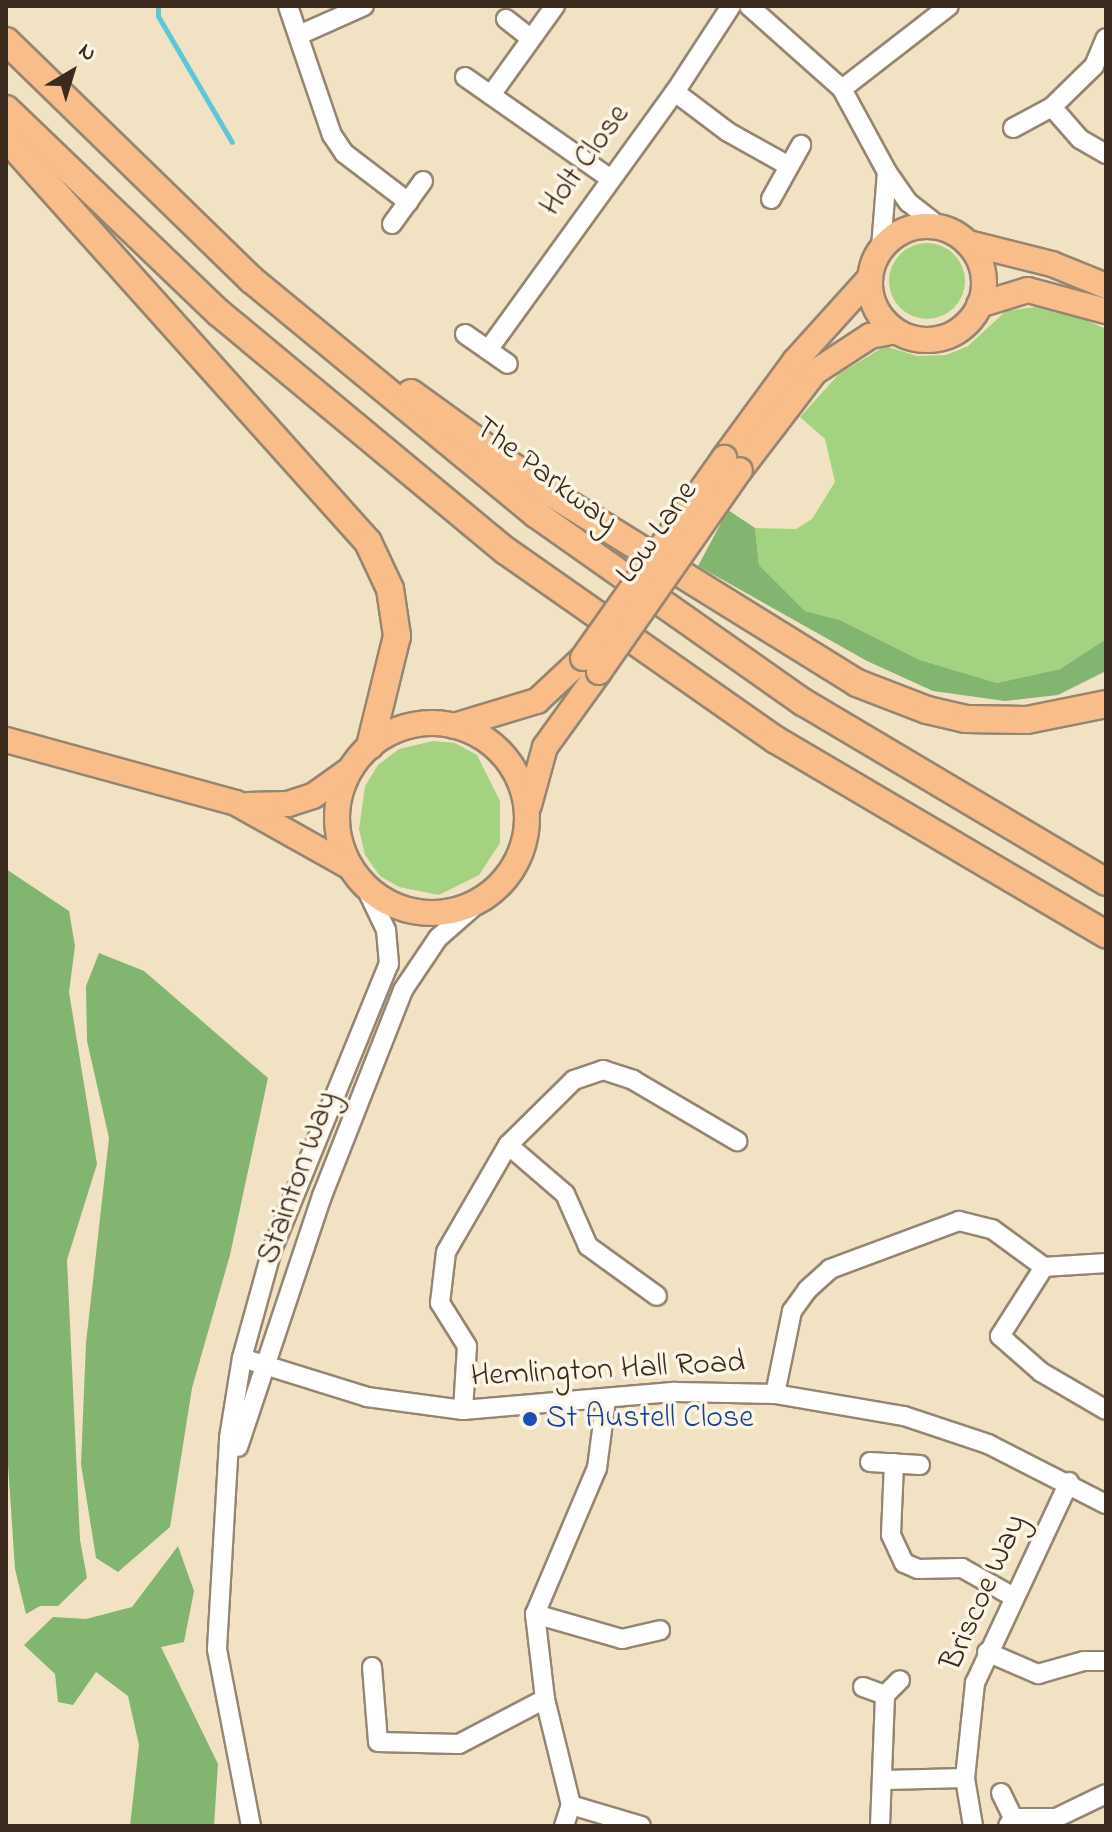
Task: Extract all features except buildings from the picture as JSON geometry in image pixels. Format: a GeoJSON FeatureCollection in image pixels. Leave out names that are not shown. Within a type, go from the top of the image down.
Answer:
{"type":"FeatureCollection","features":[{"type":"Feature","properties":{"kind":"highway","name":"The Parkway"},"geometry":{"type":"LineString","coordinates":[[6,41],[174,209],[434,434],[622,578],[868,743],[1106,882]]}},
{"type":"Feature","properties":{"kind":"highway"},"geometry":{"type":"LineString","coordinates":[[6,109],[219,313],[506,551],[776,740],[1106,934]]}},
{"type":"Feature","properties":{"kind":"highway"},"geometry":{"type":"LineString","coordinates":[[6,138],[368,542],[390,589],[397,636],[362,755]]}},
{"type":"Feature","properties":{"kind":"highway"},"geometry":{"type":"LineString","coordinates":[[174,209],[487,449],[810,657],[857,683],[927,710],[996,721],[1055,716],[1106,704]]}},
{"type":"Feature","properties":{"kind":"highway"},"geometry":{"type":"LineString","coordinates":[[1055,716],[1106,693]]}},
{"type":"Feature","properties":{"kind":"main road"},"geometry":{"type":"LineString","coordinates":[[968,243],[983,273],[979,305],[969,322],[943,337],[914,339],[895,331],[872,299],[869,279],[881,248],[897,233],[918,226],[940,227],[968,243],[1052,264],[1106,286]]}},
{"type":"Feature","properties":{"kind":"main road","name":"Low Lane"},"geometry":{"type":"LineString","coordinates":[[528,819],[532,785],[545,747],[591,665],[732,464],[795,361],[869,279]]}},
{"type":"Feature","properties":{"kind":"main road"},"geometry":{"type":"LineString","coordinates":[[979,305],[1028,290],[1106,311]]}},
{"type":"Feature","properties":{"kind":"main road","name":"Low Lane"},"geometry":{"type":"LineString","coordinates":[[732,464],[815,372],[870,336],[895,331]]}},
{"type":"Feature","properties":{"kind":"main road","name":"Low Lane"},"geometry":{"type":"LineString","coordinates":[[454,726],[537,701],[591,665]]}},
{"type":"Feature","properties":{"kind":"main road"},"geometry":{"type":"LineString","coordinates":[[6,740],[236,803],[288,804],[324,789],[362,755],[410,726],[454,726],[474,733],[507,760],[522,788],[528,819],[526,839],[509,875],[479,902],[446,912],[411,911],[236,803]]}},
{"type":"Feature","properties":{"kind":"main road"},"geometry":{"type":"LineString","coordinates":[[358,876],[337,815],[362,755]]}},
{"type":"Feature","properties":{"kind":"street"},"geometry":{"type":"LineString","coordinates":[[288,6],[332,135],[344,153],[408,202]]}},
{"type":"Feature","properties":{"kind":"street"},"geometry":{"type":"LineString","coordinates":[[299,35],[364,6]]}},
{"type":"Feature","properties":{"kind":"street"},"geometry":{"type":"LineString","coordinates":[[491,95],[555,6]]}},
{"type":"Feature","properties":{"kind":"street","name":"Holt Close"},"geometry":{"type":"LineString","coordinates":[[488,350],[609,178],[675,92],[731,6]]}},
{"type":"Feature","properties":{"kind":"street"},"geometry":{"type":"LineString","coordinates":[[749,6],[842,89],[887,172],[908,202],[940,227]]}},
{"type":"Feature","properties":{"kind":"street"},"geometry":{"type":"LineString","coordinates":[[842,89],[949,6]]}},
{"type":"Feature","properties":{"kind":"street"},"geometry":{"type":"LineString","coordinates":[[506,19],[530,38]]}},
{"type":"Feature","properties":{"kind":"street"},"geometry":{"type":"LineString","coordinates":[[1013,128],[1052,107],[1094,66],[1106,38]]}},
{"type":"Feature","properties":{"kind":"street"},"geometry":{"type":"LineString","coordinates":[[465,77],[609,178]]}},
{"type":"Feature","properties":{"kind":"street"},"geometry":{"type":"LineString","coordinates":[[675,92],[728,132],[787,165]]}},
{"type":"Feature","properties":{"kind":"street"},"geometry":{"type":"LineString","coordinates":[[1052,107],[1080,139],[1106,154]]}},
{"type":"Feature","properties":{"kind":"street"},"geometry":{"type":"LineString","coordinates":[[771,199],[787,165],[801,145]]}},
{"type":"Feature","properties":{"kind":"street"},"geometry":{"type":"LineString","coordinates":[[881,248],[887,172]]}},
{"type":"Feature","properties":{"kind":"street"},"geometry":{"type":"LineString","coordinates":[[392,224],[423,181]]}},
{"type":"Feature","properties":{"kind":"street"},"geometry":{"type":"LineString","coordinates":[[465,334],[508,364]]}},
{"type":"Feature","properties":{"kind":"street","name":"Stainton Way"},"geometry":{"type":"LineString","coordinates":[[251,1826],[217,1649],[223,1500],[242,1358],[272,1250],[383,987],[389,947],[358,876]]}},
{"type":"Feature","properties":{"kind":"street","name":"Stainton Way"},"geometry":{"type":"LineString","coordinates":[[223,1500],[263,1366],[403,990],[430,947],[479,902]]}},
{"type":"Feature","properties":{"kind":"street"},"geometry":{"type":"LineString","coordinates":[[463,1410],[467,1346],[440,1303],[446,1252],[508,1145],[574,1080],[603,1070],[633,1080],[737,1141]]}},
{"type":"Feature","properties":{"kind":"street"},"geometry":{"type":"LineString","coordinates":[[508,1145],[565,1194],[588,1246],[657,1296]]}},
{"type":"Feature","properties":{"kind":"street"},"geometry":{"type":"LineString","coordinates":[[775,1394],[792,1311],[830,1269],[959,1221],[992,1229],[1044,1267],[1106,1263]]}},
{"type":"Feature","properties":{"kind":"street"},"geometry":{"type":"LineString","coordinates":[[1044,1267],[1000,1336],[1041,1372],[1106,1410]]}},
{"type":"Feature","properties":{"kind":"street","name":"Hemlington Hall Road"},"geometry":{"type":"LineString","coordinates":[[242,1358],[367,1397],[463,1410],[675,1392],[775,1394],[904,1416],[988,1444],[1069,1482],[1106,1504]]}},
{"type":"Feature","properties":{"kind":"street"},"geometry":{"type":"LineString","coordinates":[[564,1826],[571,1805],[545,1699],[535,1614],[597,1468],[606,1400]]}},
{"type":"Feature","properties":{"kind":"street"},"geometry":{"type":"LineString","coordinates":[[870,1462],[920,1465]]}},
{"type":"Feature","properties":{"kind":"street"},"geometry":{"type":"LineString","coordinates":[[894,1463],[891,1535],[904,1563],[918,1569],[962,1568],[1012,1596]]}},
{"type":"Feature","properties":{"kind":"street","name":"Briscoe Way"},"geometry":{"type":"LineString","coordinates":[[973,1826],[965,1778],[969,1715],[987,1652],[1069,1482]]}},
{"type":"Feature","properties":{"kind":"street"},"geometry":{"type":"LineString","coordinates":[[535,1614],[622,1639],[660,1630]]}},
{"type":"Feature","properties":{"kind":"street"},"geometry":{"type":"LineString","coordinates":[[987,1652],[1038,1674],[1084,1661],[1106,1661]]}},
{"type":"Feature","properties":{"kind":"street"},"geometry":{"type":"LineString","coordinates":[[372,1667],[378,1742],[459,1744],[545,1699]]}},
{"type":"Feature","properties":{"kind":"street"},"geometry":{"type":"LineString","coordinates":[[880,1826],[885,1780],[885,1695],[900,1680]]}},
{"type":"Feature","properties":{"kind":"street"},"geometry":{"type":"LineString","coordinates":[[863,1687],[885,1695]]}},
{"type":"Feature","properties":{"kind":"street"},"geometry":{"type":"LineString","coordinates":[[885,1780],[965,1778]]}},
{"type":"Feature","properties":{"kind":"street"},"geometry":{"type":"LineString","coordinates":[[1001,1793],[1010,1822],[1056,1818],[1106,1794]]}},
{"type":"Feature","properties":{"kind":"street"},"geometry":{"type":"LineString","coordinates":[[571,1805],[641,1826]]}},
{"type":"Feature","properties":{"kind":"green space"},"geometry":{"type":"Polygon","coordinates":[[[927,243],[941,246],[954,254],[962,267],[965,281],[962,295],[954,308],[941,316],[927,319],[913,316],[900,308],[892,295],[889,281],[892,267],[900,254],[913,246],[927,243]]]}},
{"type":"Feature","properties":{"kind":"green space"},"geometry":{"type":"Polygon","coordinates":[[[1035,307],[1070,313],[1106,329],[1106,639],[1060,669],[997,683],[920,660],[840,620],[805,611],[759,565],[755,528],[796,529],[812,519],[835,482],[825,439],[800,417],[839,374],[885,346],[917,356],[946,355],[968,346],[1006,311],[1035,307]]]}},
{"type":"Feature","properties":{"kind":"green space"},"geometry":{"type":"Polygon","coordinates":[[[728,510],[755,528],[759,565],[805,611],[840,620],[920,660],[997,683],[1060,669],[1106,639],[1106,671],[1058,695],[1005,701],[933,691],[867,661],[698,566],[728,510]]]}},
{"type":"Feature","properties":{"kind":"green space"},"geometry":{"type":"Polygon","coordinates":[[[433,741],[455,743],[477,755],[500,801],[500,843],[479,875],[439,895],[399,887],[380,876],[365,855],[359,829],[365,786],[378,765],[399,749],[433,741]]]}},
{"type":"Feature","properties":{"kind":"green space"},"geometry":{"type":"Polygon","coordinates":[[[6,869],[69,911],[75,946],[69,992],[97,1164],[67,1260],[80,1540],[87,1578],[58,1606],[40,1606],[26,1614],[15,1569],[6,1434],[6,869]]]}},
{"type":"Feature","properties":{"kind":"green space"},"geometry":{"type":"Polygon","coordinates":[[[99,953],[144,971],[268,1078],[230,1255],[192,1388],[170,1527],[118,1572],[96,1558],[81,1464],[86,1343],[109,1138],[87,1041],[86,986],[99,953]]]}},
{"type":"Feature","properties":{"kind":"green space"},"geometry":{"type":"Polygon","coordinates":[[[178,1546],[194,1591],[184,1642],[161,1647],[218,1764],[214,1826],[130,1826],[139,1745],[128,1696],[96,1672],[73,1705],[58,1702],[55,1674],[24,1645],[53,1617],[86,1619],[132,1607],[178,1546]]]}},
{"type":"Feature","properties":{"kind":"waterway"},"geometry":{"type":"LineString","coordinates":[[158,6],[158,16],[232,142]]}},
{"type":"Feature","properties":{"kind":"place","name":"St Austell Close"},"geometry":{"type":"Point","coordinates":[530,1419]}}]}
